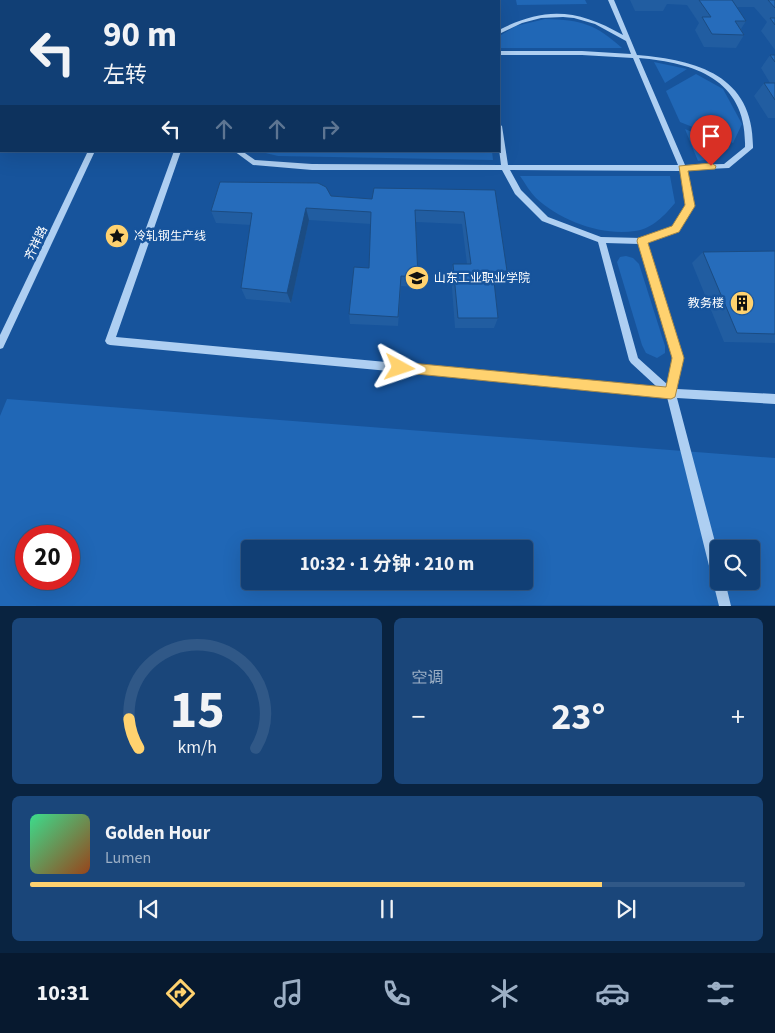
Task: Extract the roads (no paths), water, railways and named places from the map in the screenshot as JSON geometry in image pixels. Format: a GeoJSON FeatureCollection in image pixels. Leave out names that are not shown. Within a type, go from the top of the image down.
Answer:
{"type":"FeatureCollection","features":[{"type":"Feature","properties":{"kind":"street"},"geometry":{"type":"LineString","coordinates":[[500,133],[505,168],[518,192],[545,219],[601,240],[642,241],[676,229],[690,206],[683,168],[611,0]]}},
{"type":"Feature","properties":{"kind":"street"},"geometry":{"type":"LineString","coordinates":[[500,31],[520,20],[550,15],[586,19],[628,40]]}},
{"type":"Feature","properties":{"kind":"street"},"geometry":{"type":"LineString","coordinates":[[239,152],[254,162],[312,167],[683,168],[726,166],[749,148],[748,124],[734,95],[720,79],[682,61],[635,56],[500,54]]}},
{"type":"Feature","properties":{"kind":"street","name":"齐祥路"},"geometry":{"type":"LineString","coordinates":[[0,345],[92,152]]}},
{"type":"Feature","properties":{"kind":"street"},"geometry":{"type":"LineString","coordinates":[[178,152],[110,341],[671,393],[775,399]]}},
{"type":"Feature","properties":{"kind":"street"},"geometry":{"type":"LineString","coordinates":[[601,240],[634,360],[671,393]]}},
{"type":"Feature","properties":{"kind":"street"},"geometry":{"type":"LineString","coordinates":[[642,241],[678,358],[671,393],[710,546]]}},
{"type":"Feature","properties":{"kind":"street"},"geometry":{"type":"LineString","coordinates":[[721,590],[725,606]]}},
{"type":"Feature","properties":{"kind":"place","name":"冷轧钢生产线"},"geometry":{"type":"Point","coordinates":[117,236]}},
{"type":"Feature","properties":{"kind":"place","name":"山东工业职业学院"},"geometry":{"type":"Point","coordinates":[417,278]}},
{"type":"Feature","properties":{"kind":"place","name":"教务楼"},"geometry":{"type":"Point","coordinates":[742,303]}}]}
